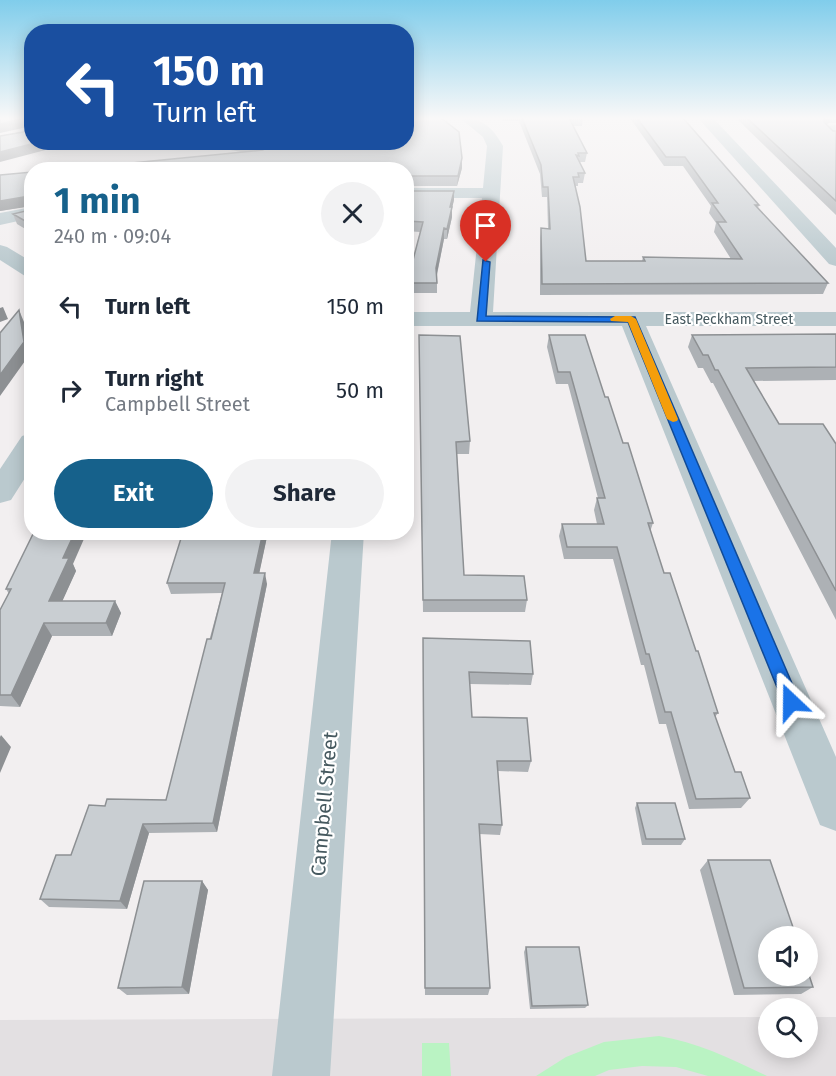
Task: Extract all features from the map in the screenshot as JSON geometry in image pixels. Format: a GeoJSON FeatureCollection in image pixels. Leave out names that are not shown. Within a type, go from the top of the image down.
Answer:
{"type":"FeatureCollection","features":[{"type":"Feature","properties":{"kind":"street"},"geometry":{"type":"LineString","coordinates":[[481,319],[494,168]]}},
{"type":"Feature","properties":{"kind":"street"},"geometry":{"type":"LineString","coordinates":[[751,168],[836,260]]}},
{"type":"Feature","properties":{"kind":"street"},"geometry":{"type":"LineString","coordinates":[[414,194],[492,193]]}},
{"type":"Feature","properties":{"kind":"street"},"geometry":{"type":"LineString","coordinates":[[0,219],[24,214]]}},
{"type":"Feature","properties":{"kind":"street"},"geometry":{"type":"LineString","coordinates":[[0,251],[24,267]]}},
{"type":"Feature","properties":{"kind":"street","name":"East Peckham Street"},"geometry":{"type":"LineString","coordinates":[[414,319],[836,319]]}},
{"type":"Feature","properties":{"kind":"street"},"geometry":{"type":"LineString","coordinates":[[631,319],[836,809]]}},
{"type":"Feature","properties":{"kind":"street"},"geometry":{"type":"LineString","coordinates":[[0,493],[24,454]]}},
{"type":"Feature","properties":{"kind":"street","name":"Campbell Street"},"geometry":{"type":"LineString","coordinates":[[301,1076],[347,540]]}},
{"type":"Feature","properties":{"kind":"shaded area"},"geometry":{"type":"Polygon","coordinates":[[[758,1017],[758,1058],[818,1058],[818,1017],[836,1017],[836,1076],[0,1076],[0,1020],[758,1017]]]}},
{"type":"Feature","properties":{"kind":"green space"},"geometry":{"type":"Polygon","coordinates":[[[659,1036],[701,1047],[767,1076],[708,1076],[676,1067],[642,1066],[609,1070],[595,1076],[536,1076],[566,1057],[604,1042],[659,1036]]]}},
{"type":"Feature","properties":{"kind":"green space"},"geometry":{"type":"Polygon","coordinates":[[[422,1043],[449,1043],[451,1076],[422,1076],[422,1043]]]}},
{"type":"Feature","properties":{"kind":"building"},"geometry":{"type":"Polygon","coordinates":[[[414,168],[460,168],[458,176],[414,176],[414,168]]]}},
{"type":"Feature","properties":{"kind":"building"},"geometry":{"type":"Polygon","coordinates":[[[541,168],[583,168],[585,173],[578,173],[579,177],[573,177],[580,207],[586,261],[645,261],[643,257],[742,259],[717,222],[726,222],[712,203],[718,203],[693,168],[727,168],[759,205],[755,205],[828,283],[542,284],[541,228],[550,229],[548,187],[543,187],[541,168]]]}},
{"type":"Feature","properties":{"kind":"building"},"geometry":{"type":"Polygon","coordinates":[[[801,168],[836,168],[836,201],[801,168]]]}},
{"type":"Feature","properties":{"kind":"building"},"geometry":{"type":"Polygon","coordinates":[[[24,173],[24,197],[0,201],[0,175],[24,173]]]}},
{"type":"Feature","properties":{"kind":"building"},"geometry":{"type":"Polygon","coordinates":[[[414,191],[454,191],[447,229],[444,228],[436,268],[437,283],[414,283],[414,256],[423,222],[414,221],[414,191]]]}},
{"type":"Feature","properties":{"kind":"building"},"geometry":{"type":"Polygon","coordinates":[[[24,211],[24,220],[13,214],[24,211]]]}},
{"type":"Feature","properties":{"kind":"building"},"geometry":{"type":"Polygon","coordinates":[[[19,310],[24,342],[0,375],[0,333],[19,310]]]}},
{"type":"Feature","properties":{"kind":"building"},"geometry":{"type":"Polygon","coordinates":[[[836,334],[836,367],[746,368],[779,424],[823,424],[836,444],[836,591],[718,370],[715,370],[708,355],[703,355],[692,335],[836,334]]]}},
{"type":"Feature","properties":{"kind":"building"},"geometry":{"type":"Polygon","coordinates":[[[419,335],[460,336],[470,441],[456,442],[464,575],[524,576],[527,600],[423,600],[419,335]]]}},
{"type":"Feature","properties":{"kind":"building"},"geometry":{"type":"Polygon","coordinates":[[[549,335],[585,335],[623,443],[628,443],[653,523],[648,523],[664,573],[670,573],[718,713],[714,713],[735,772],[741,772],[750,798],[696,799],[671,712],[665,712],[649,654],[646,654],[617,547],[567,547],[562,524],[604,524],[597,498],[605,498],[570,372],[558,372],[549,335]]]}},
{"type":"Feature","properties":{"kind":"building"},"geometry":{"type":"Polygon","coordinates":[[[30,540],[71,540],[63,558],[69,558],[49,601],[115,601],[106,623],[44,623],[11,695],[0,695],[0,610],[11,589],[6,589],[30,540]]]}},
{"type":"Feature","properties":{"kind":"building"},"geometry":{"type":"Polygon","coordinates":[[[180,540],[261,540],[254,573],[265,573],[213,823],[143,824],[120,901],[40,899],[56,855],[71,855],[89,805],[105,806],[107,799],[166,800],[207,639],[211,639],[225,583],[167,583],[180,540]]]}},
{"type":"Feature","properties":{"kind":"building"},"geometry":{"type":"Polygon","coordinates":[[[423,638],[530,641],[533,674],[469,672],[472,717],[527,718],[531,761],[497,761],[502,825],[479,824],[490,988],[425,988],[423,638]]]}},
{"type":"Feature","properties":{"kind":"building"},"geometry":{"type":"Polygon","coordinates":[[[637,803],[675,803],[685,839],[646,839],[637,803]]]}},
{"type":"Feature","properties":{"kind":"building"},"geometry":{"type":"Polygon","coordinates":[[[708,860],[770,860],[793,926],[758,926],[758,986],[813,987],[744,988],[708,860]]]}},
{"type":"Feature","properties":{"kind":"building"},"geometry":{"type":"Polygon","coordinates":[[[144,881],[202,881],[182,987],[118,988],[144,881]]]}},
{"type":"Feature","properties":{"kind":"building"},"geometry":{"type":"Polygon","coordinates":[[[526,947],[579,947],[588,1005],[532,1006],[526,947]]]}},
{"type":"Feature","properties":{"kind":"slow traffic"},"geometry":{"type":"LineString","coordinates":[[615,319],[631,319],[673,419]]}},
{"type":"Feature","properties":{"kind":"route"},"geometry":{"type":"LineString","coordinates":[[486,262],[481,319],[631,319],[791,702]]}}]}
